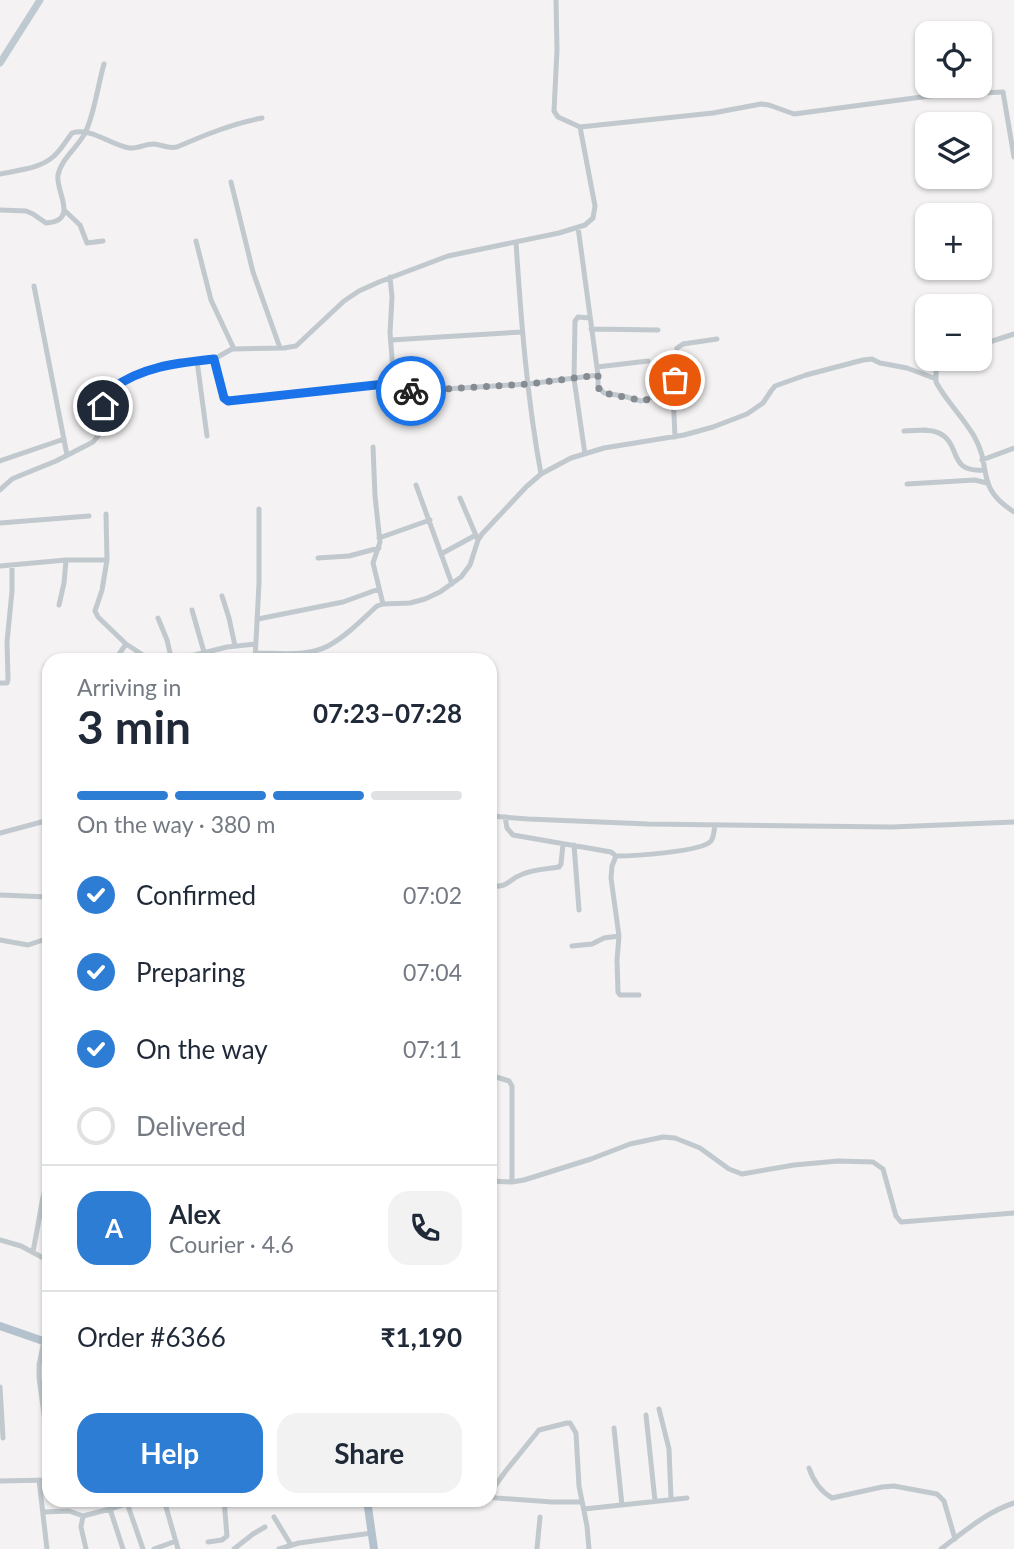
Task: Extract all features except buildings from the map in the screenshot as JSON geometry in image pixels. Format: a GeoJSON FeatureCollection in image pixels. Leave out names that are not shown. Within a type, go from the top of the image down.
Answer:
{"type":"FeatureCollection","features":[{"type":"Feature","properties":{"kind":"main road"},"geometry":{"type":"LineString","coordinates":[[0,1326],[42,1341]]}},
{"type":"Feature","properties":{"kind":"main road"},"geometry":{"type":"LineString","coordinates":[[368,1507],[374,1549]]}},
{"type":"Feature","properties":{"kind":"street"},"geometry":{"type":"LineString","coordinates":[[0,63],[40,0]]}},
{"type":"Feature","properties":{"kind":"street"},"geometry":{"type":"LineString","coordinates":[[556,0],[554,111],[558,117],[580,127],[713,113],[761,104],[794,114],[937,95],[1003,92],[1014,157]]}},
{"type":"Feature","properties":{"kind":"street"},"geometry":{"type":"LineString","coordinates":[[0,210],[26,211],[43,222],[50,223],[61,217],[64,202],[58,180],[59,171],[82,132],[104,64]]}},
{"type":"Feature","properties":{"kind":"street"},"geometry":{"type":"LineString","coordinates":[[0,174],[44,163],[53,157],[72,134],[82,132],[135,149],[155,144],[170,148],[231,125],[262,118]]}},
{"type":"Feature","properties":{"kind":"street"},"geometry":{"type":"LineString","coordinates":[[0,490],[12,479],[96,439],[109,392],[142,372],[214,359],[234,349],[293,347],[300,344],[350,296],[390,277],[448,256],[516,242],[591,222],[595,206],[580,127]]}},
{"type":"Feature","properties":{"kind":"street"},"geometry":{"type":"LineString","coordinates":[[231,182],[253,272],[280,348]]}},
{"type":"Feature","properties":{"kind":"street"},"geometry":{"type":"LineString","coordinates":[[64,210],[80,225],[87,243],[103,241]]}},
{"type":"Feature","properties":{"kind":"street"},"geometry":{"type":"LineString","coordinates":[[579,227],[598,387],[604,393],[640,401],[661,392],[673,392]]}},
{"type":"Feature","properties":{"kind":"street"},"geometry":{"type":"LineString","coordinates":[[196,241],[211,300],[234,349]]}},
{"type":"Feature","properties":{"kind":"street"},"geometry":{"type":"LineString","coordinates":[[516,242],[522,332],[541,474]]}},
{"type":"Feature","properties":{"kind":"street"},"geometry":{"type":"LineString","coordinates":[[390,277],[394,383],[399,390],[528,384],[598,375]]}},
{"type":"Feature","properties":{"kind":"street"},"geometry":{"type":"LineString","coordinates":[[34,286],[67,455]]}},
{"type":"Feature","properties":{"kind":"street"},"geometry":{"type":"LineString","coordinates":[[585,454],[575,379],[575,321],[578,317],[590,317]]}},
{"type":"Feature","properties":{"kind":"street"},"geometry":{"type":"LineString","coordinates":[[592,329],[658,330]]}},
{"type":"Feature","properties":{"kind":"street"},"geometry":{"type":"LineString","coordinates":[[391,340],[522,332]]}},
{"type":"Feature","properties":{"kind":"street"},"geometry":{"type":"LineString","coordinates":[[992,341],[1014,334]]}},
{"type":"Feature","properties":{"kind":"street"},"geometry":{"type":"LineString","coordinates":[[676,437],[673,392],[678,346],[717,339]]}},
{"type":"Feature","properties":{"kind":"street"},"geometry":{"type":"LineString","coordinates":[[214,359],[224,398],[228,401],[394,383]]}},
{"type":"Feature","properties":{"kind":"street"},"geometry":{"type":"LineString","coordinates":[[441,554],[477,538],[541,474],[571,458],[617,445],[676,437],[713,427],[744,416],[763,403],[775,386],[863,360],[872,359],[907,368],[936,379]]}},
{"type":"Feature","properties":{"kind":"street"},"geometry":{"type":"LineString","coordinates":[[197,361],[207,436]]}},
{"type":"Feature","properties":{"kind":"street"},"geometry":{"type":"LineString","coordinates":[[597,367],[648,361]]}},
{"type":"Feature","properties":{"kind":"street"},"geometry":{"type":"LineString","coordinates":[[936,371],[939,388],[976,439],[987,483],[1002,504],[1014,512]]}},
{"type":"Feature","properties":{"kind":"street"},"geometry":{"type":"LineString","coordinates":[[904,431],[939,432],[947,440],[962,466],[974,471],[984,470]]}},
{"type":"Feature","properties":{"kind":"street"},"geometry":{"type":"LineString","coordinates":[[0,461],[64,439]]}},
{"type":"Feature","properties":{"kind":"street"},"geometry":{"type":"LineString","coordinates":[[373,447],[379,538],[379,548],[373,563],[383,604]]}},
{"type":"Feature","properties":{"kind":"street"},"geometry":{"type":"LineString","coordinates":[[982,460],[1014,447]]}},
{"type":"Feature","properties":{"kind":"street"},"geometry":{"type":"LineString","coordinates":[[907,484],[975,480],[987,483]]}},
{"type":"Feature","properties":{"kind":"street"},"geometry":{"type":"LineString","coordinates":[[416,485],[452,584]]}},
{"type":"Feature","properties":{"kind":"street"},"geometry":{"type":"LineString","coordinates":[[299,653],[323,648],[334,642],[377,606],[417,601],[440,592],[461,577],[470,565],[477,538],[460,498]]}},
{"type":"Feature","properties":{"kind":"street"},"geometry":{"type":"LineString","coordinates":[[255,653],[259,509]]}},
{"type":"Feature","properties":{"kind":"street"},"geometry":{"type":"LineString","coordinates":[[106,514],[107,560],[96,615],[123,647],[137,653]]}},
{"type":"Feature","properties":{"kind":"street"},"geometry":{"type":"LineString","coordinates":[[0,523],[89,516]]}},
{"type":"Feature","properties":{"kind":"street"},"geometry":{"type":"LineString","coordinates":[[379,538],[429,520]]}},
{"type":"Feature","properties":{"kind":"street"},"geometry":{"type":"LineString","coordinates":[[318,558],[349,556],[379,548]]}},
{"type":"Feature","properties":{"kind":"street"},"geometry":{"type":"LineString","coordinates":[[0,566],[66,560],[107,560]]}},
{"type":"Feature","properties":{"kind":"street"},"geometry":{"type":"LineString","coordinates":[[59,605],[66,560]]}},
{"type":"Feature","properties":{"kind":"street"},"geometry":{"type":"LineString","coordinates":[[0,684],[8,680],[7,628],[12,565]]}},
{"type":"Feature","properties":{"kind":"street"},"geometry":{"type":"LineString","coordinates":[[258,619],[343,603],[379,589]]}},
{"type":"Feature","properties":{"kind":"street"},"geometry":{"type":"LineString","coordinates":[[222,596],[236,646]]}},
{"type":"Feature","properties":{"kind":"street"},"geometry":{"type":"LineString","coordinates":[[192,610],[204,652]]}},
{"type":"Feature","properties":{"kind":"street"},"geometry":{"type":"LineString","coordinates":[[158,618],[170,653]]}},
{"type":"Feature","properties":{"kind":"street"},"geometry":{"type":"LineString","coordinates":[[197,653],[256,645]]}},
{"type":"Feature","properties":{"kind":"street"},"geometry":{"type":"LineString","coordinates":[[119,653],[123,647]]}},
{"type":"Feature","properties":{"kind":"street"},"geometry":{"type":"LineString","coordinates":[[497,816],[648,824],[892,827],[1014,822]]}},
{"type":"Feature","properties":{"kind":"street"},"geometry":{"type":"LineString","coordinates":[[505,817],[507,828],[513,835],[611,852],[616,856],[652,854],[705,845],[712,839],[715,825]]}},
{"type":"Feature","properties":{"kind":"street"},"geometry":{"type":"LineString","coordinates":[[0,833],[42,823]]}},
{"type":"Feature","properties":{"kind":"street"},"geometry":{"type":"LineString","coordinates":[[497,887],[507,885],[519,875],[559,867],[563,844]]}},
{"type":"Feature","properties":{"kind":"street"},"geometry":{"type":"LineString","coordinates":[[574,845],[579,909]]}},
{"type":"Feature","properties":{"kind":"street"},"geometry":{"type":"LineString","coordinates":[[616,856],[611,878],[619,936],[618,992],[620,995],[639,995]]}},
{"type":"Feature","properties":{"kind":"street"},"geometry":{"type":"LineString","coordinates":[[0,895],[42,897]]}},
{"type":"Feature","properties":{"kind":"street"},"geometry":{"type":"LineString","coordinates":[[572,946],[592,944],[604,938],[619,936]]}},
{"type":"Feature","properties":{"kind":"street"},"geometry":{"type":"LineString","coordinates":[[0,940],[23,945],[42,940]]}},
{"type":"Feature","properties":{"kind":"street"},"geometry":{"type":"LineString","coordinates":[[497,1077],[509,1081],[512,1086],[512,1182]]}},
{"type":"Feature","properties":{"kind":"street"},"geometry":{"type":"LineString","coordinates":[[497,1181],[524,1180],[630,1144],[663,1137],[675,1138],[700,1148],[729,1169],[742,1174],[793,1165],[838,1161],[873,1162],[883,1169],[896,1216],[901,1222],[1014,1213]]}},
{"type":"Feature","properties":{"kind":"street"},"geometry":{"type":"LineString","coordinates":[[33,1252],[42,1217]]}},
{"type":"Feature","properties":{"kind":"street"},"geometry":{"type":"LineString","coordinates":[[0,1240],[21,1246],[42,1257]]}},
{"type":"Feature","properties":{"kind":"street"},"geometry":{"type":"LineString","coordinates":[[42,1355],[39,1365],[42,1400]]}},
{"type":"Feature","properties":{"kind":"street"},"geometry":{"type":"LineString","coordinates":[[0,1387],[4,1438]]}},
{"type":"Feature","properties":{"kind":"street"},"geometry":{"type":"LineString","coordinates":[[659,1409],[669,1449],[671,1499]]}},
{"type":"Feature","properties":{"kind":"street"},"geometry":{"type":"LineString","coordinates":[[646,1415],[655,1501]]}},
{"type":"Feature","properties":{"kind":"street"},"geometry":{"type":"LineString","coordinates":[[497,1485],[535,1434],[542,1429],[567,1423],[573,1426],[589,1549]]}},
{"type":"Feature","properties":{"kind":"street"},"geometry":{"type":"LineString","coordinates":[[614,1428],[622,1505]]}},
{"type":"Feature","properties":{"kind":"street"},"geometry":{"type":"LineString","coordinates":[[809,1468],[813,1479],[832,1497],[894,1486],[937,1494],[944,1501],[955,1539]]}},
{"type":"Feature","properties":{"kind":"street"},"geometry":{"type":"LineString","coordinates":[[0,1481],[39,1480],[42,1504]]}},
{"type":"Feature","properties":{"kind":"street"},"geometry":{"type":"LineString","coordinates":[[497,1498],[583,1505],[622,1505],[687,1498]]}},
{"type":"Feature","properties":{"kind":"street"},"geometry":{"type":"LineString","coordinates":[[941,1549],[999,1508],[1014,1503]]}},
{"type":"Feature","properties":{"kind":"street"},"geometry":{"type":"LineString","coordinates":[[42,1507],[47,1549]]}},
{"type":"Feature","properties":{"kind":"street"},"geometry":{"type":"LineString","coordinates":[[43,1512],[69,1511],[83,1516],[116,1507]]}},
{"type":"Feature","properties":{"kind":"street"},"geometry":{"type":"LineString","coordinates":[[128,1507],[143,1549]]}},
{"type":"Feature","properties":{"kind":"street"},"geometry":{"type":"LineString","coordinates":[[166,1507],[178,1549]]}},
{"type":"Feature","properties":{"kind":"street"},"geometry":{"type":"LineString","coordinates":[[225,1507],[226,1539],[232,1549],[265,1527]]}},
{"type":"Feature","properties":{"kind":"street"},"geometry":{"type":"LineString","coordinates":[[110,1509],[123,1549]]}},
{"type":"Feature","properties":{"kind":"street"},"geometry":{"type":"LineString","coordinates":[[83,1516],[81,1527],[86,1549]]}},
{"type":"Feature","properties":{"kind":"street"},"geometry":{"type":"LineString","coordinates":[[274,1517],[291,1545]]}},
{"type":"Feature","properties":{"kind":"street"},"geometry":{"type":"LineString","coordinates":[[537,1549],[540,1517]]}},
{"type":"Feature","properties":{"kind":"street"},"geometry":{"type":"LineString","coordinates":[[279,1549],[372,1533]]}},
{"type":"Feature","properties":{"kind":"street"},"geometry":{"type":"LineString","coordinates":[[208,1542],[226,1539]]}},
{"type":"Feature","properties":{"kind":"street"},"geometry":{"type":"LineString","coordinates":[[154,1549],[176,1541]]}},
{"type":"Feature","properties":{"kind":"way so far"},"geometry":{"type":"LineString","coordinates":[[411,391],[528,384],[598,375],[601,392],[640,401],[661,392],[673,392],[675,380]]}},
{"type":"Feature","properties":{"kind":"route"},"geometry":{"type":"LineString","coordinates":[[103,406],[113,388],[142,372],[214,359],[224,398],[228,401],[394,383],[399,390],[411,391]]}}]}
